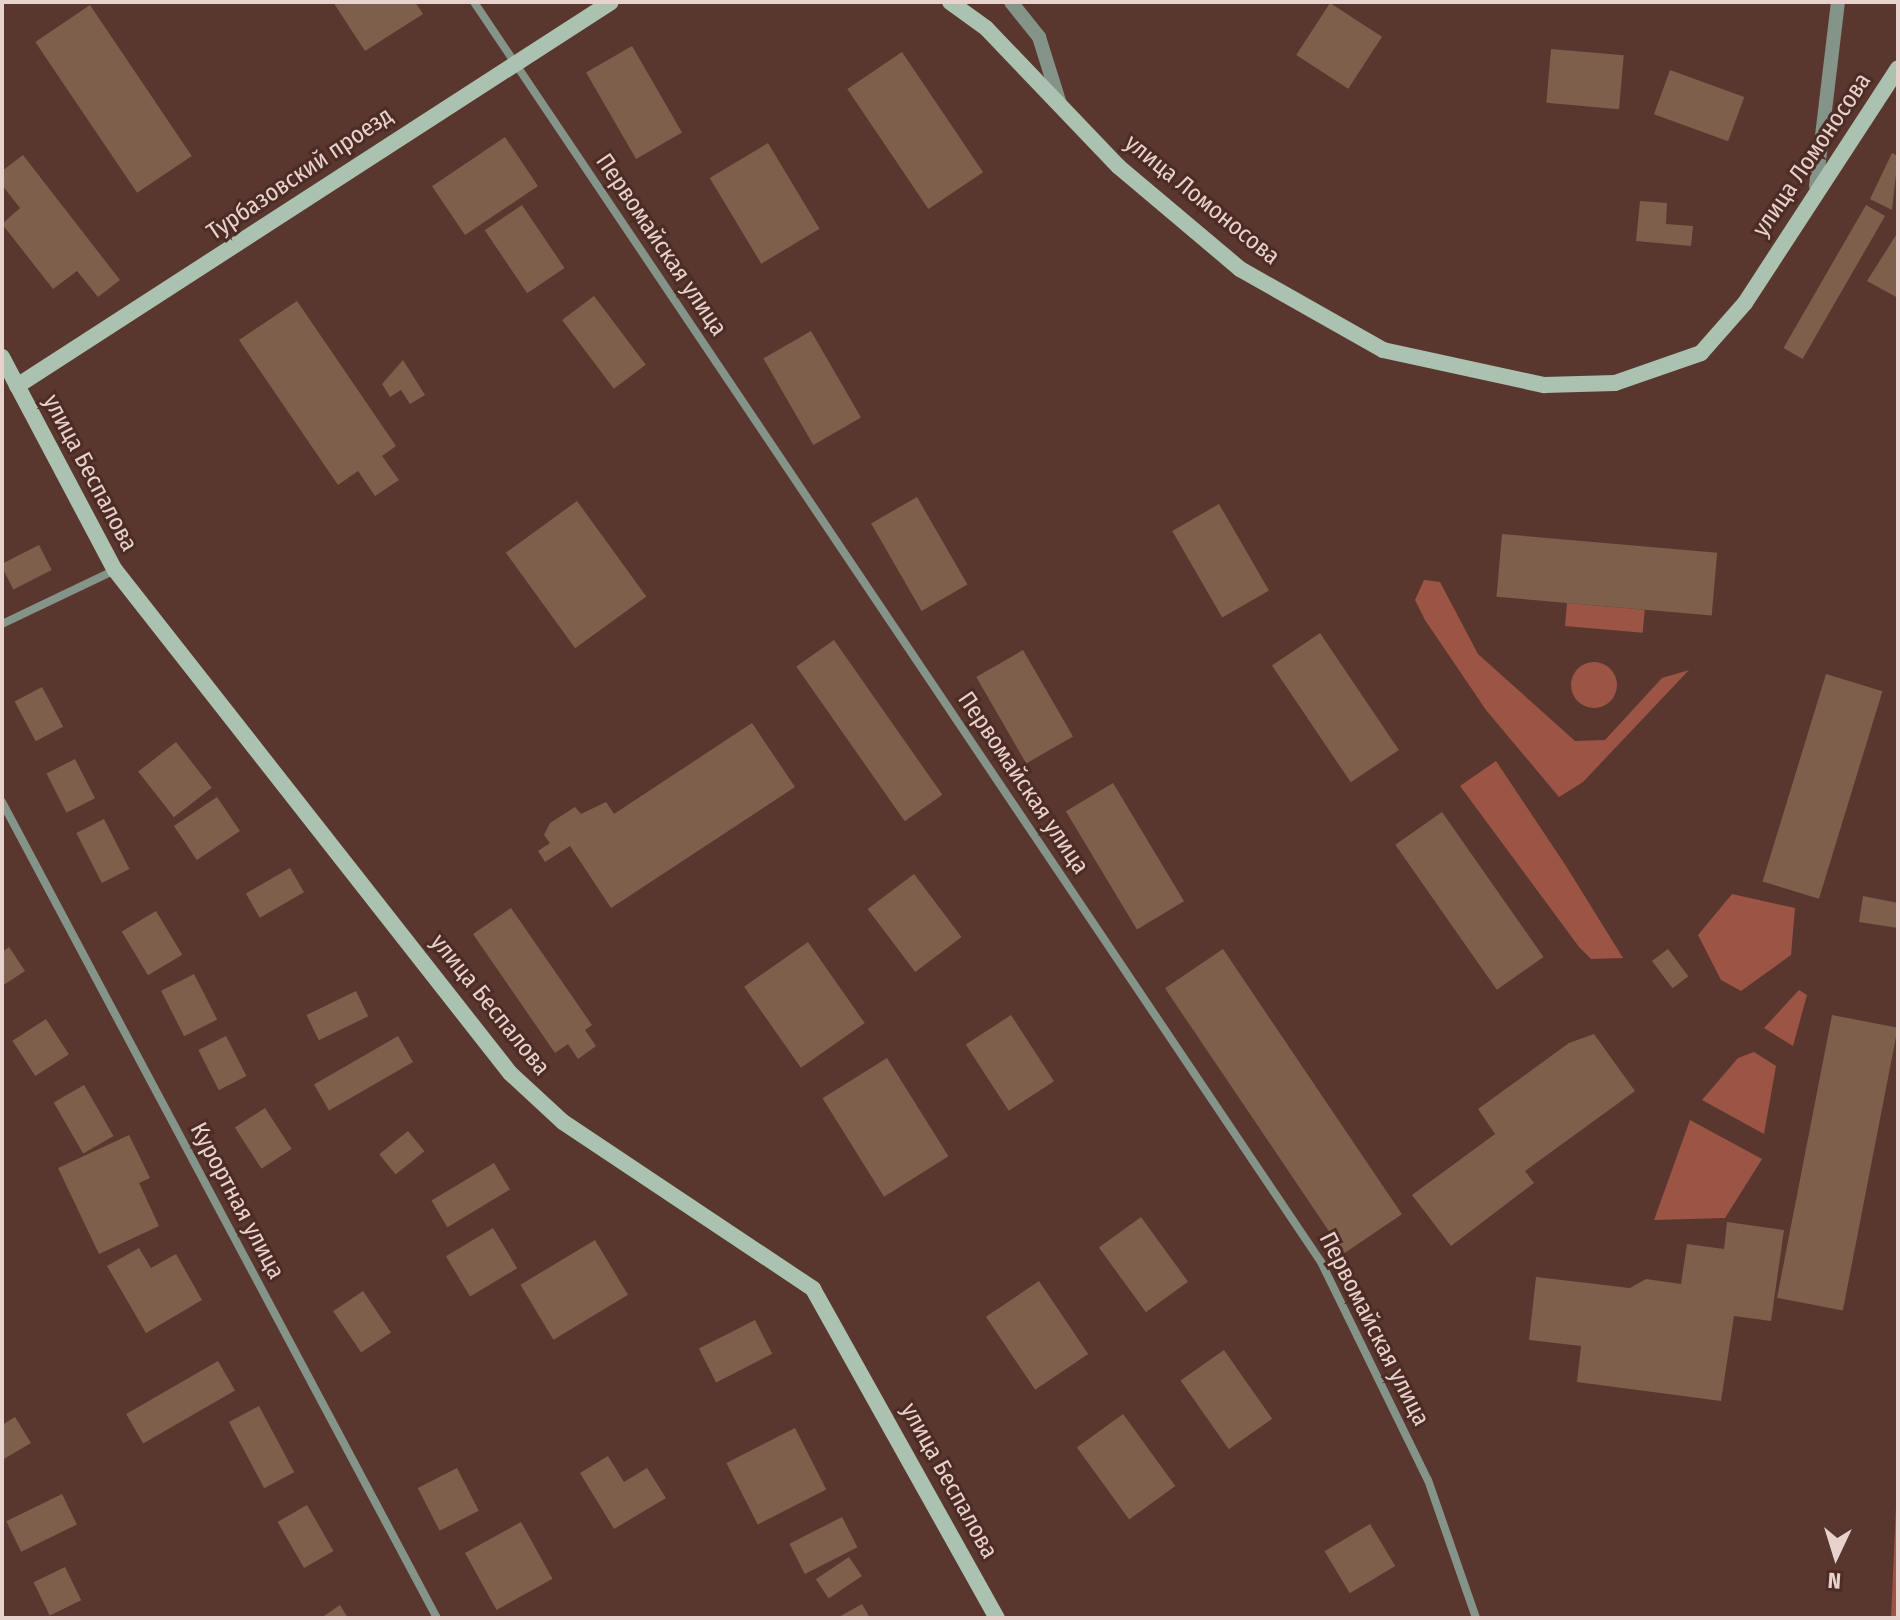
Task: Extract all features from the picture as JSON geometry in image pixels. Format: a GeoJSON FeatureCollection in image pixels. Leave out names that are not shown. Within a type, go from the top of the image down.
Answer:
{"type":"FeatureCollection","features":[{"type":"Feature","properties":{"kind":"main road","name":"Турбазовский проезд"},"geometry":{"type":"LineString","coordinates":[[17,386],[512,60],[611,2]]}},
{"type":"Feature","properties":{"kind":"main road"},"geometry":{"type":"LineString","coordinates":[[950,2],[986,28],[1061,108]]}},
{"type":"Feature","properties":{"kind":"main road","name":"улица Ломоносова"},"geometry":{"type":"LineString","coordinates":[[1061,108],[1240,269],[1330,323],[1383,350],[1544,385],[1615,383],[1701,353],[1745,303],[1816,186],[1898,68]]}},
{"type":"Feature","properties":{"kind":"main road","name":"улица Беспалова"},"geometry":{"type":"LineString","coordinates":[[2,357],[115,570],[510,1073],[563,1122],[813,1289],[997,1618]]}},
{"type":"Feature","properties":{"kind":"street","name":"Первомайская улица"},"geometry":{"type":"LineString","coordinates":[[474,2],[1321,1262],[1428,1480],[1476,1618]]}},
{"type":"Feature","properties":{"kind":"street"},"geometry":{"type":"LineString","coordinates":[[1011,2],[1039,37],[1061,108]]}},
{"type":"Feature","properties":{"kind":"street"},"geometry":{"type":"LineString","coordinates":[[1816,186],[1838,2]]}},
{"type":"Feature","properties":{"kind":"street"},"geometry":{"type":"LineString","coordinates":[[2,624],[115,570]]}},
{"type":"Feature","properties":{"kind":"street","name":"Курортная улица"},"geometry":{"type":"LineString","coordinates":[[2,802],[437,1618]]}},
{"type":"Feature","properties":{"kind":"shaded area"},"geometry":{"type":"Polygon","coordinates":[[[1424,580],[1440,582],[1478,654],[1575,741],[1605,740],[1662,678],[1689,670],[1583,782],[1559,797],[1486,710],[1425,620],[1415,600],[1424,580]]]}},
{"type":"Feature","properties":{"kind":"shaded area"},"geometry":{"type":"Polygon","coordinates":[[[1567,603],[1645,610],[1643,633],[1565,626],[1567,603]]]}},
{"type":"Feature","properties":{"kind":"shaded area"},"geometry":{"type":"Polygon","coordinates":[[[1594,662],[1610,669],[1617,685],[1610,701],[1594,708],[1578,701],[1571,685],[1578,669],[1594,662]]]}},
{"type":"Feature","properties":{"kind":"shaded area"},"geometry":{"type":"Polygon","coordinates":[[[1496,761],[1623,958],[1591,959],[1579,947],[1460,786],[1496,761]]]}},
{"type":"Feature","properties":{"kind":"shaded area"},"geometry":{"type":"Polygon","coordinates":[[[1732,894],[1795,908],[1791,955],[1741,991],[1721,980],[1698,935],[1732,894]]]}},
{"type":"Feature","properties":{"kind":"shaded area"},"geometry":{"type":"Polygon","coordinates":[[[1799,990],[1807,995],[1793,1046],[1764,1028],[1799,990]]]}},
{"type":"Feature","properties":{"kind":"shaded area"},"geometry":{"type":"Polygon","coordinates":[[[1754,1052],[1776,1066],[1764,1134],[1702,1100],[1738,1058],[1754,1052]]]}},
{"type":"Feature","properties":{"kind":"shaded area"},"geometry":{"type":"Polygon","coordinates":[[[1690,1120],[1762,1159],[1725,1218],[1654,1220],[1690,1120]]]}},
{"type":"Feature","properties":{"kind":"shaded area"},"geometry":{"type":"Polygon","coordinates":[[[1898,1463],[1898,1618],[1891,1618],[1898,1463]]]}},
{"type":"Feature","properties":{"kind":"building"},"geometry":{"type":"Polygon","coordinates":[[[333,2],[415,2],[423,14],[365,51],[333,2]]]}},
{"type":"Feature","properties":{"kind":"building"},"geometry":{"type":"Polygon","coordinates":[[[1330,3],[1382,37],[1348,89],[1296,55],[1330,3]]]}},
{"type":"Feature","properties":{"kind":"building"},"geometry":{"type":"Polygon","coordinates":[[[90,5],[192,156],[137,193],[35,42],[90,5]]]}},
{"type":"Feature","properties":{"kind":"building"},"geometry":{"type":"Polygon","coordinates":[[[632,46],[682,133],[636,159],[586,72],[632,46]]]}},
{"type":"Feature","properties":{"kind":"building"},"geometry":{"type":"Polygon","coordinates":[[[1551,49],[1624,55],[1619,109],[1546,103],[1551,49]]]}},
{"type":"Feature","properties":{"kind":"building"},"geometry":{"type":"Polygon","coordinates":[[[902,52],[983,172],[928,209],[847,89],[902,52]]]}},
{"type":"Feature","properties":{"kind":"building"},"geometry":{"type":"Polygon","coordinates":[[[1670,70],[1744,97],[1728,141],[1654,114],[1670,70]]]}},
{"type":"Feature","properties":{"kind":"building"},"geometry":{"type":"Polygon","coordinates":[[[505,137],[538,186],[465,235],[432,186],[505,137]]]}},
{"type":"Feature","properties":{"kind":"building"},"geometry":{"type":"Polygon","coordinates":[[[768,143],[820,229],[761,264],[710,178],[768,143]]]}},
{"type":"Feature","properties":{"kind":"building"},"geometry":{"type":"Polygon","coordinates":[[[1892,153],[1898,156],[1892,210],[1870,199],[1892,153]]]}},
{"type":"Feature","properties":{"kind":"building"},"geometry":{"type":"Polygon","coordinates":[[[23,155],[120,280],[98,297],[77,271],[53,289],[2,224],[20,208],[2,185],[2,171],[23,155]]]}},
{"type":"Feature","properties":{"kind":"building"},"geometry":{"type":"Polygon","coordinates":[[[1640,201],[1667,203],[1666,224],[1693,226],[1691,246],[1636,241],[1640,201]]]}},
{"type":"Feature","properties":{"kind":"building"},"geometry":{"type":"Polygon","coordinates":[[[522,205],[564,268],[527,293],[485,230],[522,205]]]}},
{"type":"Feature","properties":{"kind":"building"},"geometry":{"type":"Polygon","coordinates":[[[1866,205],[1885,216],[1803,359],[1784,348],[1866,205]]]}},
{"type":"Feature","properties":{"kind":"building"},"geometry":{"type":"Polygon","coordinates":[[[1898,232],[1898,298],[1867,281],[1898,232]]]}},
{"type":"Feature","properties":{"kind":"building"},"geometry":{"type":"Polygon","coordinates":[[[594,296],[646,365],[614,389],[562,320],[594,296]]]}},
{"type":"Feature","properties":{"kind":"building"},"geometry":{"type":"Polygon","coordinates":[[[297,301],[396,446],[382,456],[399,480],[375,496],[358,471],[338,485],[239,340],[297,301]]]}},
{"type":"Feature","properties":{"kind":"building"},"geometry":{"type":"Polygon","coordinates":[[[811,331],[861,418],[813,445],[763,358],[811,331]]]}},
{"type":"Feature","properties":{"kind":"building"},"geometry":{"type":"Polygon","coordinates":[[[403,360],[425,395],[410,404],[401,390],[390,397],[382,384],[403,360]]]}},
{"type":"Feature","properties":{"kind":"building"},"geometry":{"type":"Polygon","coordinates":[[[917,497],[968,584],[922,611],[871,524],[917,497]]]}},
{"type":"Feature","properties":{"kind":"building"},"geometry":{"type":"Polygon","coordinates":[[[577,501],[646,596],[575,648],[506,553],[577,501]]]}},
{"type":"Feature","properties":{"kind":"building"},"geometry":{"type":"Polygon","coordinates":[[[1219,504],[1269,591],[1222,618],[1172,531],[1219,504]]]}},
{"type":"Feature","properties":{"kind":"building"},"geometry":{"type":"Polygon","coordinates":[[[1502,534],[1717,553],[1712,616],[1497,597],[1502,534]]]}},
{"type":"Feature","properties":{"kind":"building"},"geometry":{"type":"Polygon","coordinates":[[[39,545],[52,570],[13,589],[2,564],[39,545]]]}},
{"type":"Feature","properties":{"kind":"building"},"geometry":{"type":"Polygon","coordinates":[[[1320,633],[1399,750],[1351,782],[1272,665],[1320,633]]]}},
{"type":"Feature","properties":{"kind":"building"},"geometry":{"type":"Polygon","coordinates":[[[834,640],[942,795],[905,821],[796,666],[834,640]]]}},
{"type":"Feature","properties":{"kind":"building"},"geometry":{"type":"Polygon","coordinates":[[[1023,650],[1073,737],[1026,764],[976,677],[1023,650]]]}},
{"type":"Feature","properties":{"kind":"building"},"geometry":{"type":"Polygon","coordinates":[[[1826,674],[1882,691],[1819,899],[1763,882],[1826,674]]]}},
{"type":"Feature","properties":{"kind":"building"},"geometry":{"type":"Polygon","coordinates":[[[42,687],[63,727],[36,741],[15,702],[42,687]]]}},
{"type":"Feature","properties":{"kind":"building"},"geometry":{"type":"Polygon","coordinates":[[[752,723],[795,787],[611,908],[570,846],[545,862],[538,851],[550,843],[544,835],[550,823],[575,807],[581,814],[606,802],[614,814],[752,723]]]}},
{"type":"Feature","properties":{"kind":"building"},"geometry":{"type":"Polygon","coordinates":[[[176,742],[212,788],[174,817],[138,772],[176,742]]]}},
{"type":"Feature","properties":{"kind":"building"},"geometry":{"type":"Polygon","coordinates":[[[75,759],[95,798],[66,813],[46,774],[75,759]]]}},
{"type":"Feature","properties":{"kind":"building"},"geometry":{"type":"Polygon","coordinates":[[[1113,783],[1184,901],[1137,930],[1066,811],[1113,783]]]}},
{"type":"Feature","properties":{"kind":"building"},"geometry":{"type":"Polygon","coordinates":[[[217,797],[240,831],[197,860],[174,826],[217,797]]]}},
{"type":"Feature","properties":{"kind":"building"},"geometry":{"type":"Polygon","coordinates":[[[1442,812],[1544,957],[1497,990],[1395,845],[1442,812]]]}},
{"type":"Feature","properties":{"kind":"building"},"geometry":{"type":"Polygon","coordinates":[[[104,819],[129,869],[102,883],[76,833],[104,819]]]}},
{"type":"Feature","properties":{"kind":"building"},"geometry":{"type":"Polygon","coordinates":[[[290,868],[304,892],[260,918],[246,894],[290,868]]]}},
{"type":"Feature","properties":{"kind":"building"},"geometry":{"type":"Polygon","coordinates":[[[914,874],[962,937],[915,972],[868,909],[914,874]]]}},
{"type":"Feature","properties":{"kind":"building"},"geometry":{"type":"Polygon","coordinates":[[[1863,896],[1898,903],[1898,928],[1859,922],[1863,896]]]}},
{"type":"Feature","properties":{"kind":"building"},"geometry":{"type":"Polygon","coordinates":[[[511,908],[592,1025],[585,1030],[596,1046],[578,1059],[568,1044],[555,1053],[473,934],[511,908]]]}},
{"type":"Feature","properties":{"kind":"building"},"geometry":{"type":"Polygon","coordinates":[[[156,911],[182,955],[148,975],[122,932],[156,911]]]}},
{"type":"Feature","properties":{"kind":"building"},"geometry":{"type":"Polygon","coordinates":[[[808,942],[865,1023],[801,1068],[744,987],[808,942]]]}},
{"type":"Feature","properties":{"kind":"building"},"geometry":{"type":"Polygon","coordinates":[[[9,947],[25,971],[2,986],[2,952],[9,947]]]}},
{"type":"Feature","properties":{"kind":"building"},"geometry":{"type":"Polygon","coordinates":[[[1223,949],[1402,1214],[1344,1253],[1165,988],[1223,949]]]}},
{"type":"Feature","properties":{"kind":"building"},"geometry":{"type":"Polygon","coordinates":[[[1668,949],[1688,976],[1672,988],[1652,961],[1668,949]]]}},
{"type":"Feature","properties":{"kind":"building"},"geometry":{"type":"Polygon","coordinates":[[[194,974],[217,1019],[184,1036],[161,991],[194,974]]]}},
{"type":"Feature","properties":{"kind":"building"},"geometry":{"type":"Polygon","coordinates":[[[356,991],[368,1016],[319,1040],[307,1015],[356,991]]]}},
{"type":"Feature","properties":{"kind":"building"},"geometry":{"type":"Polygon","coordinates":[[[1011,1015],[1054,1081],[1009,1111],[966,1044],[1011,1015]]]}},
{"type":"Feature","properties":{"kind":"building"},"geometry":{"type":"Polygon","coordinates":[[[1832,1015],[1898,1028],[1843,1310],[1777,1298],[1832,1015]]]}},
{"type":"Feature","properties":{"kind":"building"},"geometry":{"type":"Polygon","coordinates":[[[46,1019],[69,1054],[35,1076],[12,1041],[46,1019]]]}},
{"type":"Feature","properties":{"kind":"building"},"geometry":{"type":"Polygon","coordinates":[[[1594,1034],[1635,1091],[1525,1171],[1534,1183],[1451,1246],[1412,1195],[1495,1134],[1478,1109],[1569,1043],[1594,1034]]]}},
{"type":"Feature","properties":{"kind":"building"},"geometry":{"type":"Polygon","coordinates":[[[226,1036],[246,1076],[219,1090],[198,1050],[226,1036]]]}},
{"type":"Feature","properties":{"kind":"building"},"geometry":{"type":"Polygon","coordinates":[[[398,1036],[413,1062],[329,1110],[314,1084],[398,1036]]]}},
{"type":"Feature","properties":{"kind":"building"},"geometry":{"type":"Polygon","coordinates":[[[887,1058],[948,1156],[884,1197],[823,1098],[887,1058]]]}},
{"type":"Feature","properties":{"kind":"building"},"geometry":{"type":"Polygon","coordinates":[[[84,1085],[114,1136],[83,1154],[54,1102],[84,1085]]]}},
{"type":"Feature","properties":{"kind":"building"},"geometry":{"type":"Polygon","coordinates":[[[265,1108],[292,1149],[261,1169],[235,1128],[265,1108]]]}},
{"type":"Feature","properties":{"kind":"building"},"geometry":{"type":"Polygon","coordinates":[[[408,1131],[424,1151],[396,1174],[379,1154],[408,1131]]]}},
{"type":"Feature","properties":{"kind":"building"},"geometry":{"type":"Polygon","coordinates":[[[129,1135],[150,1178],[139,1183],[159,1226],[99,1254],[58,1168],[129,1135]]]}},
{"type":"Feature","properties":{"kind":"building"},"geometry":{"type":"Polygon","coordinates":[[[494,1163],[510,1190],[447,1227],[431,1201],[494,1163]]]}},
{"type":"Feature","properties":{"kind":"building"},"geometry":{"type":"Polygon","coordinates":[[[1141,1217],[1188,1282],[1146,1312],[1099,1248],[1141,1217]]]}},
{"type":"Feature","properties":{"kind":"building"},"geometry":{"type":"Polygon","coordinates":[[[1727,1222],[1784,1230],[1771,1321],[1734,1316],[1721,1401],[1577,1382],[1581,1346],[1529,1340],[1536,1277],[1630,1288],[1646,1279],[1681,1284],[1687,1244],[1724,1249],[1727,1222]]]}},
{"type":"Feature","properties":{"kind":"building"},"geometry":{"type":"Polygon","coordinates":[[[493,1228],[517,1268],[470,1297],[446,1256],[493,1228]]]}},
{"type":"Feature","properties":{"kind":"building"},"geometry":{"type":"Polygon","coordinates":[[[595,1240],[628,1295],[553,1340],[520,1285],[595,1240]]]}},
{"type":"Feature","properties":{"kind":"building"},"geometry":{"type":"Polygon","coordinates":[[[139,1248],[151,1268],[176,1254],[202,1300],[146,1333],[107,1266],[139,1248]]]}},
{"type":"Feature","properties":{"kind":"building"},"geometry":{"type":"Polygon","coordinates":[[[1039,1281],[1088,1354],[1035,1390],[986,1317],[1039,1281]]]}},
{"type":"Feature","properties":{"kind":"building"},"geometry":{"type":"Polygon","coordinates":[[[363,1291],[391,1332],[361,1353],[333,1311],[363,1291]]]}},
{"type":"Feature","properties":{"kind":"building"},"geometry":{"type":"Polygon","coordinates":[[[755,1320],[772,1354],[716,1382],[699,1349],[755,1320]]]}},
{"type":"Feature","properties":{"kind":"building"},"geometry":{"type":"Polygon","coordinates":[[[1224,1350],[1272,1419],[1229,1449],[1181,1380],[1224,1350]]]}},
{"type":"Feature","properties":{"kind":"building"},"geometry":{"type":"Polygon","coordinates":[[[218,1361],[235,1390],[143,1443],[126,1414],[218,1361]]]}},
{"type":"Feature","properties":{"kind":"building"},"geometry":{"type":"Polygon","coordinates":[[[259,1406],[294,1472],[264,1488],[229,1422],[259,1406]]]}},
{"type":"Feature","properties":{"kind":"building"},"geometry":{"type":"Polygon","coordinates":[[[1123,1414],[1175,1486],[1129,1520],[1077,1448],[1123,1414]]]}},
{"type":"Feature","properties":{"kind":"building"},"geometry":{"type":"Polygon","coordinates":[[[15,1417],[31,1443],[2,1460],[2,1425],[15,1417]]]}},
{"type":"Feature","properties":{"kind":"building"},"geometry":{"type":"Polygon","coordinates":[[[795,1428],[826,1489],[758,1524],[726,1463],[795,1428]]]}},
{"type":"Feature","properties":{"kind":"building"},"geometry":{"type":"Polygon","coordinates":[[[608,1456],[624,1482],[647,1468],[666,1498],[614,1529],[580,1473],[608,1456]]]}},
{"type":"Feature","properties":{"kind":"building"},"geometry":{"type":"Polygon","coordinates":[[[457,1468],[479,1511],[440,1531],[418,1488],[457,1468]]]}},
{"type":"Feature","properties":{"kind":"building"},"geometry":{"type":"Polygon","coordinates":[[[62,1494],[77,1525],[21,1552],[6,1521],[62,1494]]]}},
{"type":"Feature","properties":{"kind":"building"},"geometry":{"type":"Polygon","coordinates":[[[307,1505],[334,1551],[304,1568],[278,1522],[307,1505]]]}},
{"type":"Feature","properties":{"kind":"building"},"geometry":{"type":"Polygon","coordinates":[[[842,1517],[857,1547],[805,1574],[789,1544],[842,1517]]]}},
{"type":"Feature","properties":{"kind":"building"},"geometry":{"type":"Polygon","coordinates":[[[521,1522],[553,1579],[497,1610],[465,1553],[521,1522]]]}},
{"type":"Feature","properties":{"kind":"building"},"geometry":{"type":"Polygon","coordinates":[[[1370,1524],[1395,1566],[1350,1593],[1325,1551],[1370,1524]]]}},
{"type":"Feature","properties":{"kind":"building"},"geometry":{"type":"Polygon","coordinates":[[[849,1557],[862,1576],[829,1598],[816,1579],[849,1557]]]}},
{"type":"Feature","properties":{"kind":"building"},"geometry":{"type":"Polygon","coordinates":[[[65,1567],[81,1600],[50,1616],[34,1582],[65,1567]]]}},
{"type":"Feature","properties":{"kind":"building"},"geometry":{"type":"Polygon","coordinates":[[[862,1604],[870,1618],[837,1618],[862,1604]]]}},
{"type":"Feature","properties":{"kind":"building"},"geometry":{"type":"Polygon","coordinates":[[[340,1605],[348,1618],[321,1618],[340,1605]]]}}]}
